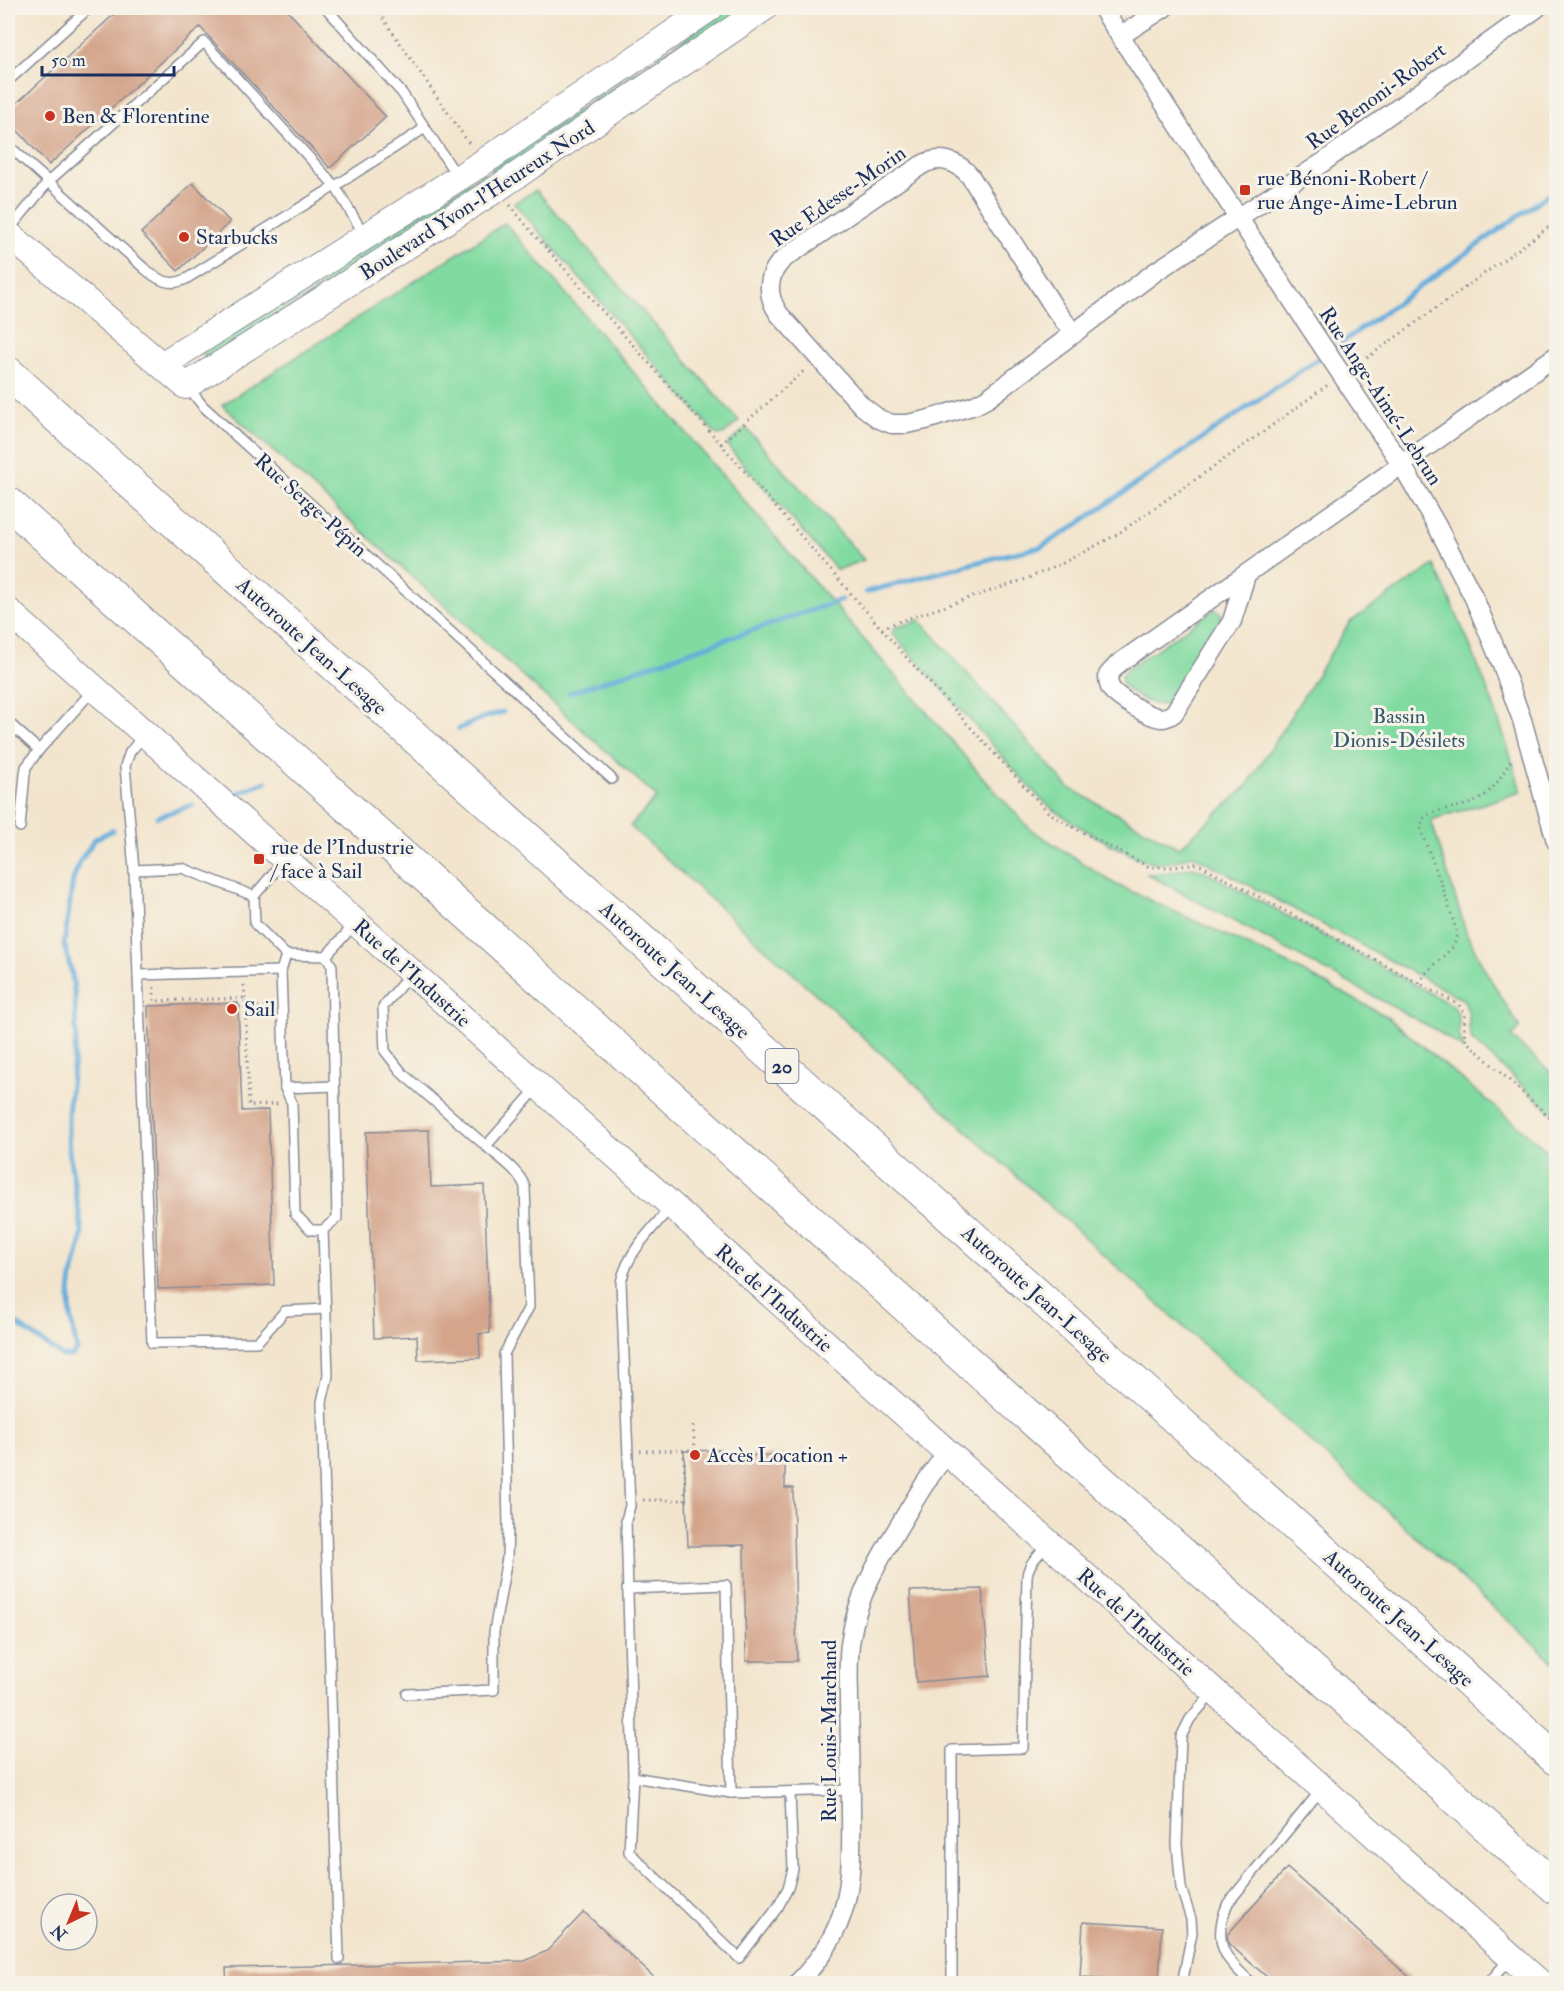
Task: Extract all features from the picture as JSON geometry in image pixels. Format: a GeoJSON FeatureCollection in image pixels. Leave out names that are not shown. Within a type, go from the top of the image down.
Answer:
{"type":"FeatureCollection","features":[{"type":"Feature","properties":{"kind":"highway","name":"Autoroute Jean-Lesage"},"geometry":{"type":"LineString","coordinates":[[8,373],[1557,1759]]}},
{"type":"Feature","properties":{"kind":"highway"},"geometry":{"type":"LineString","coordinates":[[8,503],[1557,1888]]}},
{"type":"Feature","properties":{"kind":"street","name":"Boulevard Yvon-l'Heureux Nord"},"geometry":{"type":"LineString","coordinates":[[163,364],[458,178],[710,8]]}},
{"type":"Feature","properties":{"kind":"street","name":"Boulevard Yvon-l'Heureux Nord"},"geometry":{"type":"LineString","coordinates":[[186,386],[498,188],[764,8]]}},
{"type":"Feature","properties":{"kind":"street","name":"Rue Ange-Aimé-Lebrun"},"geometry":{"type":"LineString","coordinates":[[1101,8],[1402,465],[1453,556],[1492,639],[1522,720],[1557,841]]}},
{"type":"Feature","properties":{"kind":"street"},"geometry":{"type":"LineString","coordinates":[[1120,36],[1164,8]]}},
{"type":"Feature","properties":{"kind":"street","name":"Rue Benoni-Robert"},"geometry":{"type":"LineString","coordinates":[[1240,218],[1322,163],[1537,8]]}},
{"type":"Feature","properties":{"kind":"street","name":"Rue Edesse-Morin"},"geometry":{"type":"LineString","coordinates":[[1074,334],[1055,309],[970,176],[958,164],[947,160],[931,161],[920,166],[786,257],[777,265],[770,280],[770,298],[779,314],[867,411],[892,424],[914,424],[975,405],[1003,388],[1074,334],[1155,272],[1240,218]]}},
{"type":"Feature","properties":{"kind":"street","name":"Rue Serge-Pépin"},"geometry":{"type":"LineString","coordinates":[[8,232],[63,282],[163,364],[186,386]]}},
{"type":"Feature","properties":{"kind":"street"},"geometry":{"type":"LineString","coordinates":[[1246,575],[1232,621],[1174,712],[1162,718],[1153,716],[1111,689],[1108,678],[1112,669],[1557,356]]}},
{"type":"Feature","properties":{"kind":"street","name":"Rue de l'Industrie"},"geometry":{"type":"LineString","coordinates":[[8,611],[947,1454],[1541,1983]]}},
{"type":"Feature","properties":{"kind":"street","name":"Rue Louis-Marchand"},"geometry":{"type":"LineString","coordinates":[[797,1983],[829,1944],[846,1902],[851,1870],[849,1654],[856,1612],[866,1586],[888,1545],[929,1477],[947,1454]]}},
{"type":"Feature","properties":{"kind":"lane"},"geometry":{"type":"LineString","coordinates":[[8,81],[89,8]]}},
{"type":"Feature","properties":{"kind":"lane"},"geometry":{"type":"LineString","coordinates":[[326,8],[402,93],[458,178]]}},
{"type":"Feature","properties":{"kind":"lane"},"geometry":{"type":"LineString","coordinates":[[8,232],[49,181],[204,42],[335,186],[365,236]]}},
{"type":"Feature","properties":{"kind":"lane"},"geometry":{"type":"LineString","coordinates":[[8,145],[145,269],[161,280],[174,283],[186,279],[425,128]]}},
{"type":"Feature","properties":{"kind":"lane","name":"Rue Serge-Pépin"},"geometry":{"type":"LineString","coordinates":[[186,386],[203,406],[612,779]]}},
{"type":"Feature","properties":{"kind":"lane"},"geometry":{"type":"LineString","coordinates":[[20,827],[26,767],[94,689]]}},
{"type":"Feature","properties":{"kind":"lane"},"geometry":{"type":"LineString","coordinates":[[8,722],[39,750]]}},
{"type":"Feature","properties":{"kind":"lane"},"geometry":{"type":"LineString","coordinates":[[145,734],[129,753],[125,766],[134,870],[152,1343],[257,1342],[285,1311],[326,1309]]}},
{"type":"Feature","properties":{"kind":"lane"},"geometry":{"type":"LineString","coordinates":[[285,859],[254,896],[255,924],[286,955],[326,956]]}},
{"type":"Feature","properties":{"kind":"lane"},"geometry":{"type":"LineString","coordinates":[[134,870],[182,868],[254,896]]}},
{"type":"Feature","properties":{"kind":"lane"},"geometry":{"type":"LineString","coordinates":[[326,956],[356,922]]}},
{"type":"Feature","properties":{"kind":"lane"},"geometry":{"type":"LineString","coordinates":[[286,955],[281,971],[282,1006],[285,1088],[292,1103],[295,1214],[311,1230],[323,1230],[337,1218],[332,966],[326,956]]}},
{"type":"Feature","properties":{"kind":"lane"},"geometry":{"type":"LineString","coordinates":[[138,975],[281,971]]}},
{"type":"Feature","properties":{"kind":"lane"},"geometry":{"type":"LineString","coordinates":[[407,1694],[494,1690],[494,1632],[507,1558],[508,1536],[504,1354],[529,1307],[523,1180],[403,1074],[385,1051],[383,1007],[412,973]]}},
{"type":"Feature","properties":{"kind":"lane"},"geometry":{"type":"LineString","coordinates":[[285,1088],[334,1086]]}},
{"type":"Feature","properties":{"kind":"lane"},"geometry":{"type":"LineString","coordinates":[[486,1146],[539,1087]]}},
{"type":"Feature","properties":{"kind":"lane"},"geometry":{"type":"LineString","coordinates":[[672,1206],[632,1254],[623,1271],[621,1282],[629,1501],[626,1520],[633,1778],[629,1852],[739,1958],[778,1907],[788,1888],[793,1869],[790,1792]]}},
{"type":"Feature","properties":{"kind":"lane"},"geometry":{"type":"LineString","coordinates":[[323,1230],[328,1376],[322,1402],[339,1959]]}},
{"type":"Feature","properties":{"kind":"lane"},"geometry":{"type":"LineString","coordinates":[[952,1983],[952,1750],[1023,1748],[1027,1576],[1028,1568],[1048,1544]]}},
{"type":"Feature","properties":{"kind":"lane"},"geometry":{"type":"LineString","coordinates":[[627,1589],[726,1586],[731,1793]]}},
{"type":"Feature","properties":{"kind":"lane"},"geometry":{"type":"LineString","coordinates":[[1182,1983],[1192,1933],[1191,1919],[1181,1888],[1177,1844],[1180,1737],[1190,1719],[1214,1692]]}},
{"type":"Feature","properties":{"kind":"lane"},"geometry":{"type":"LineString","coordinates":[[633,1778],[731,1793],[851,1790]]}},
{"type":"Feature","properties":{"kind":"lane"},"geometry":{"type":"LineString","coordinates":[[1253,1983],[1234,1968],[1222,1949],[1221,1935],[1226,1908],[1323,1788]]}},
{"type":"Feature","properties":{"kind":"lane"},"geometry":{"type":"LineString","coordinates":[[1488,1983],[1511,1957]]}},
{"type":"Feature","properties":{"kind":"path"},"geometry":{"type":"LineString","coordinates":[[376,8],[470,144]]}},
{"type":"Feature","properties":{"kind":"path"},"geometry":{"type":"LineString","coordinates":[[509,204],[882,630],[1039,804],[1056,818],[1149,867],[1195,864],[1202,866],[1462,1006],[1465,1013],[1466,1041],[1557,1123]]}},
{"type":"Feature","properties":{"kind":"path"},"geometry":{"type":"LineString","coordinates":[[882,630],[1026,579],[1059,565],[1116,535],[1557,222]]}},
{"type":"Feature","properties":{"kind":"path"},"geometry":{"type":"LineString","coordinates":[[721,444],[806,369]]}},
{"type":"Feature","properties":{"kind":"path"},"geometry":{"type":"LineString","coordinates":[[1419,983],[1424,975],[1451,950],[1457,938],[1443,888],[1421,831],[1422,820],[1430,813],[1480,799],[1491,789],[1514,759]]}},
{"type":"Feature","properties":{"kind":"path"},"geometry":{"type":"LineString","coordinates":[[154,1001],[245,998],[249,1106],[283,1103]]}},
{"type":"Feature","properties":{"kind":"path"},"geometry":{"type":"LineString","coordinates":[[239,1007],[282,1006]]}},
{"type":"Feature","properties":{"kind":"path"},"geometry":{"type":"LineString","coordinates":[[638,1451],[695,1450],[693,1426]]}},
{"type":"Feature","properties":{"kind":"path"},"geometry":{"type":"LineString","coordinates":[[629,1501],[685,1500],[684,1451]]}},
{"type":"Feature","properties":{"kind":"green space"},"geometry":{"type":"Polygon","coordinates":[[[730,8],[746,8],[496,177],[491,169],[730,8]]]}},
{"type":"Feature","properties":{"kind":"green space"},"geometry":{"type":"Polygon","coordinates":[[[484,173],[490,180],[207,360],[202,353],[484,173]]]}},
{"type":"Feature","properties":{"kind":"green space"},"geometry":{"type":"Polygon","coordinates":[[[536,190],[739,421],[724,434],[715,433],[514,203],[536,190]]]}},
{"type":"Feature","properties":{"kind":"green space"},"geometry":{"type":"Polygon","coordinates":[[[505,223],[985,780],[1030,829],[1115,884],[1286,963],[1386,1016],[1556,1158],[1556,1664],[630,826],[657,797],[222,405],[505,223]]]}},
{"type":"Feature","properties":{"kind":"green space"},"geometry":{"type":"Polygon","coordinates":[[[746,428],[864,560],[837,570],[730,449],[728,444],[746,428]]]}},
{"type":"Feature","properties":{"kind":"green space","name":"Bassin Dionis-Désilets"},"geometry":{"type":"Polygon","coordinates":[[[1434,565],[1483,677],[1521,792],[1431,820],[1466,932],[1485,970],[1520,1028],[1511,1037],[1556,1077],[1556,1116],[1472,1040],[1469,1014],[1464,1000],[1193,855],[1166,863],[1145,860],[1094,835],[1059,813],[1037,795],[892,633],[895,628],[920,620],[1069,788],[1179,848],[1247,786],[1350,622],[1434,565]]]}},
{"type":"Feature","properties":{"kind":"green space"},"geometry":{"type":"Polygon","coordinates":[[[1215,609],[1221,613],[1221,622],[1168,704],[1156,704],[1144,700],[1123,685],[1121,677],[1125,671],[1215,609]]]}},
{"type":"Feature","properties":{"kind":"green space"},"geometry":{"type":"Polygon","coordinates":[[[1192,867],[1204,871],[1452,1005],[1458,1015],[1459,1034],[1464,1049],[1434,1029],[1147,874],[1166,873],[1192,867]]]}},
{"type":"Feature","properties":{"kind":"building"},"geometry":{"type":"Polygon","coordinates":[[[121,8],[285,8],[386,117],[330,168],[200,27],[49,165],[8,120],[8,111],[121,8]]]}},
{"type":"Feature","properties":{"kind":"building"},"geometry":{"type":"Polygon","coordinates":[[[193,183],[230,222],[178,271],[141,233],[193,183]]]}},
{"type":"Feature","properties":{"kind":"building"},"geometry":{"type":"Polygon","coordinates":[[[238,1003],[242,1111],[268,1110],[274,1285],[158,1289],[148,1006],[238,1003]]]}},
{"type":"Feature","properties":{"kind":"building"},"geometry":{"type":"Polygon","coordinates":[[[429,1130],[431,1187],[484,1185],[490,1333],[479,1334],[480,1358],[418,1360],[417,1336],[374,1338],[366,1132],[429,1130]]]}},
{"type":"Feature","properties":{"kind":"building"},"geometry":{"type":"Polygon","coordinates":[[[723,1450],[723,1456],[785,1455],[785,1488],[793,1488],[797,1661],[746,1661],[744,1545],[688,1546],[684,1451],[723,1450]]]}},
{"type":"Feature","properties":{"kind":"building"},"geometry":{"type":"Polygon","coordinates":[[[982,1589],[990,1676],[916,1682],[910,1591],[982,1589]]]}},
{"type":"Feature","properties":{"kind":"building"},"geometry":{"type":"Polygon","coordinates":[[[1287,1868],[1416,1983],[1274,1983],[1229,1944],[1227,1935],[1287,1868]]]}},
{"type":"Feature","properties":{"kind":"building"},"geometry":{"type":"Polygon","coordinates":[[[584,1912],[660,1983],[227,1983],[226,1968],[525,1961],[547,1951],[584,1912]]]}},
{"type":"Feature","properties":{"kind":"building"},"geometry":{"type":"Polygon","coordinates":[[[1083,1922],[1162,1927],[1159,1981],[1080,1977],[1083,1922]]]}},
{"type":"Feature","properties":{"kind":"waterway"},"geometry":{"type":"LineString","coordinates":[[866,592],[1041,547],[1341,343],[1556,189]]}},
{"type":"Feature","properties":{"kind":"waterway"},"geometry":{"type":"LineString","coordinates":[[569,693],[841,600]]}},
{"type":"Feature","properties":{"kind":"waterway"},"geometry":{"type":"LineString","coordinates":[[459,729],[482,718],[503,712]]}},
{"type":"Feature","properties":{"kind":"waterway"},"geometry":{"type":"LineString","coordinates":[[238,793],[266,782]]}},
{"type":"Feature","properties":{"kind":"waterway"},"geometry":{"type":"LineString","coordinates":[[157,817],[192,805]]}},
{"type":"Feature","properties":{"kind":"waterway"},"geometry":{"type":"LineString","coordinates":[[8,1318],[62,1356],[72,1356],[77,1350],[70,1296],[82,1231],[68,1135],[68,1113],[76,1039],[75,998],[72,974],[64,944],[73,880],[80,861],[95,839],[113,830]]}},
{"type":"Feature","properties":{"kind":"place","name":"Ben & Florentine"},"geometry":{"type":"Point","coordinates":[50,116]}},
{"type":"Feature","properties":{"kind":"place","name":"rue Bénoni-Robert / rue Ange-Aime-Lebrun"},"geometry":{"type":"Point","coordinates":[1245,190]}},
{"type":"Feature","properties":{"kind":"place","name":"Starbucks"},"geometry":{"type":"Point","coordinates":[184,237]}},
{"type":"Feature","properties":{"kind":"place","name":"rue de l'Industrie / face à Sail"},"geometry":{"type":"Point","coordinates":[259,859]}},
{"type":"Feature","properties":{"kind":"place","name":"Sail"},"geometry":{"type":"Point","coordinates":[232,1009]}},
{"type":"Feature","properties":{"kind":"place","name":"Accès Location +"},"geometry":{"type":"Point","coordinates":[695,1455]}}]}
